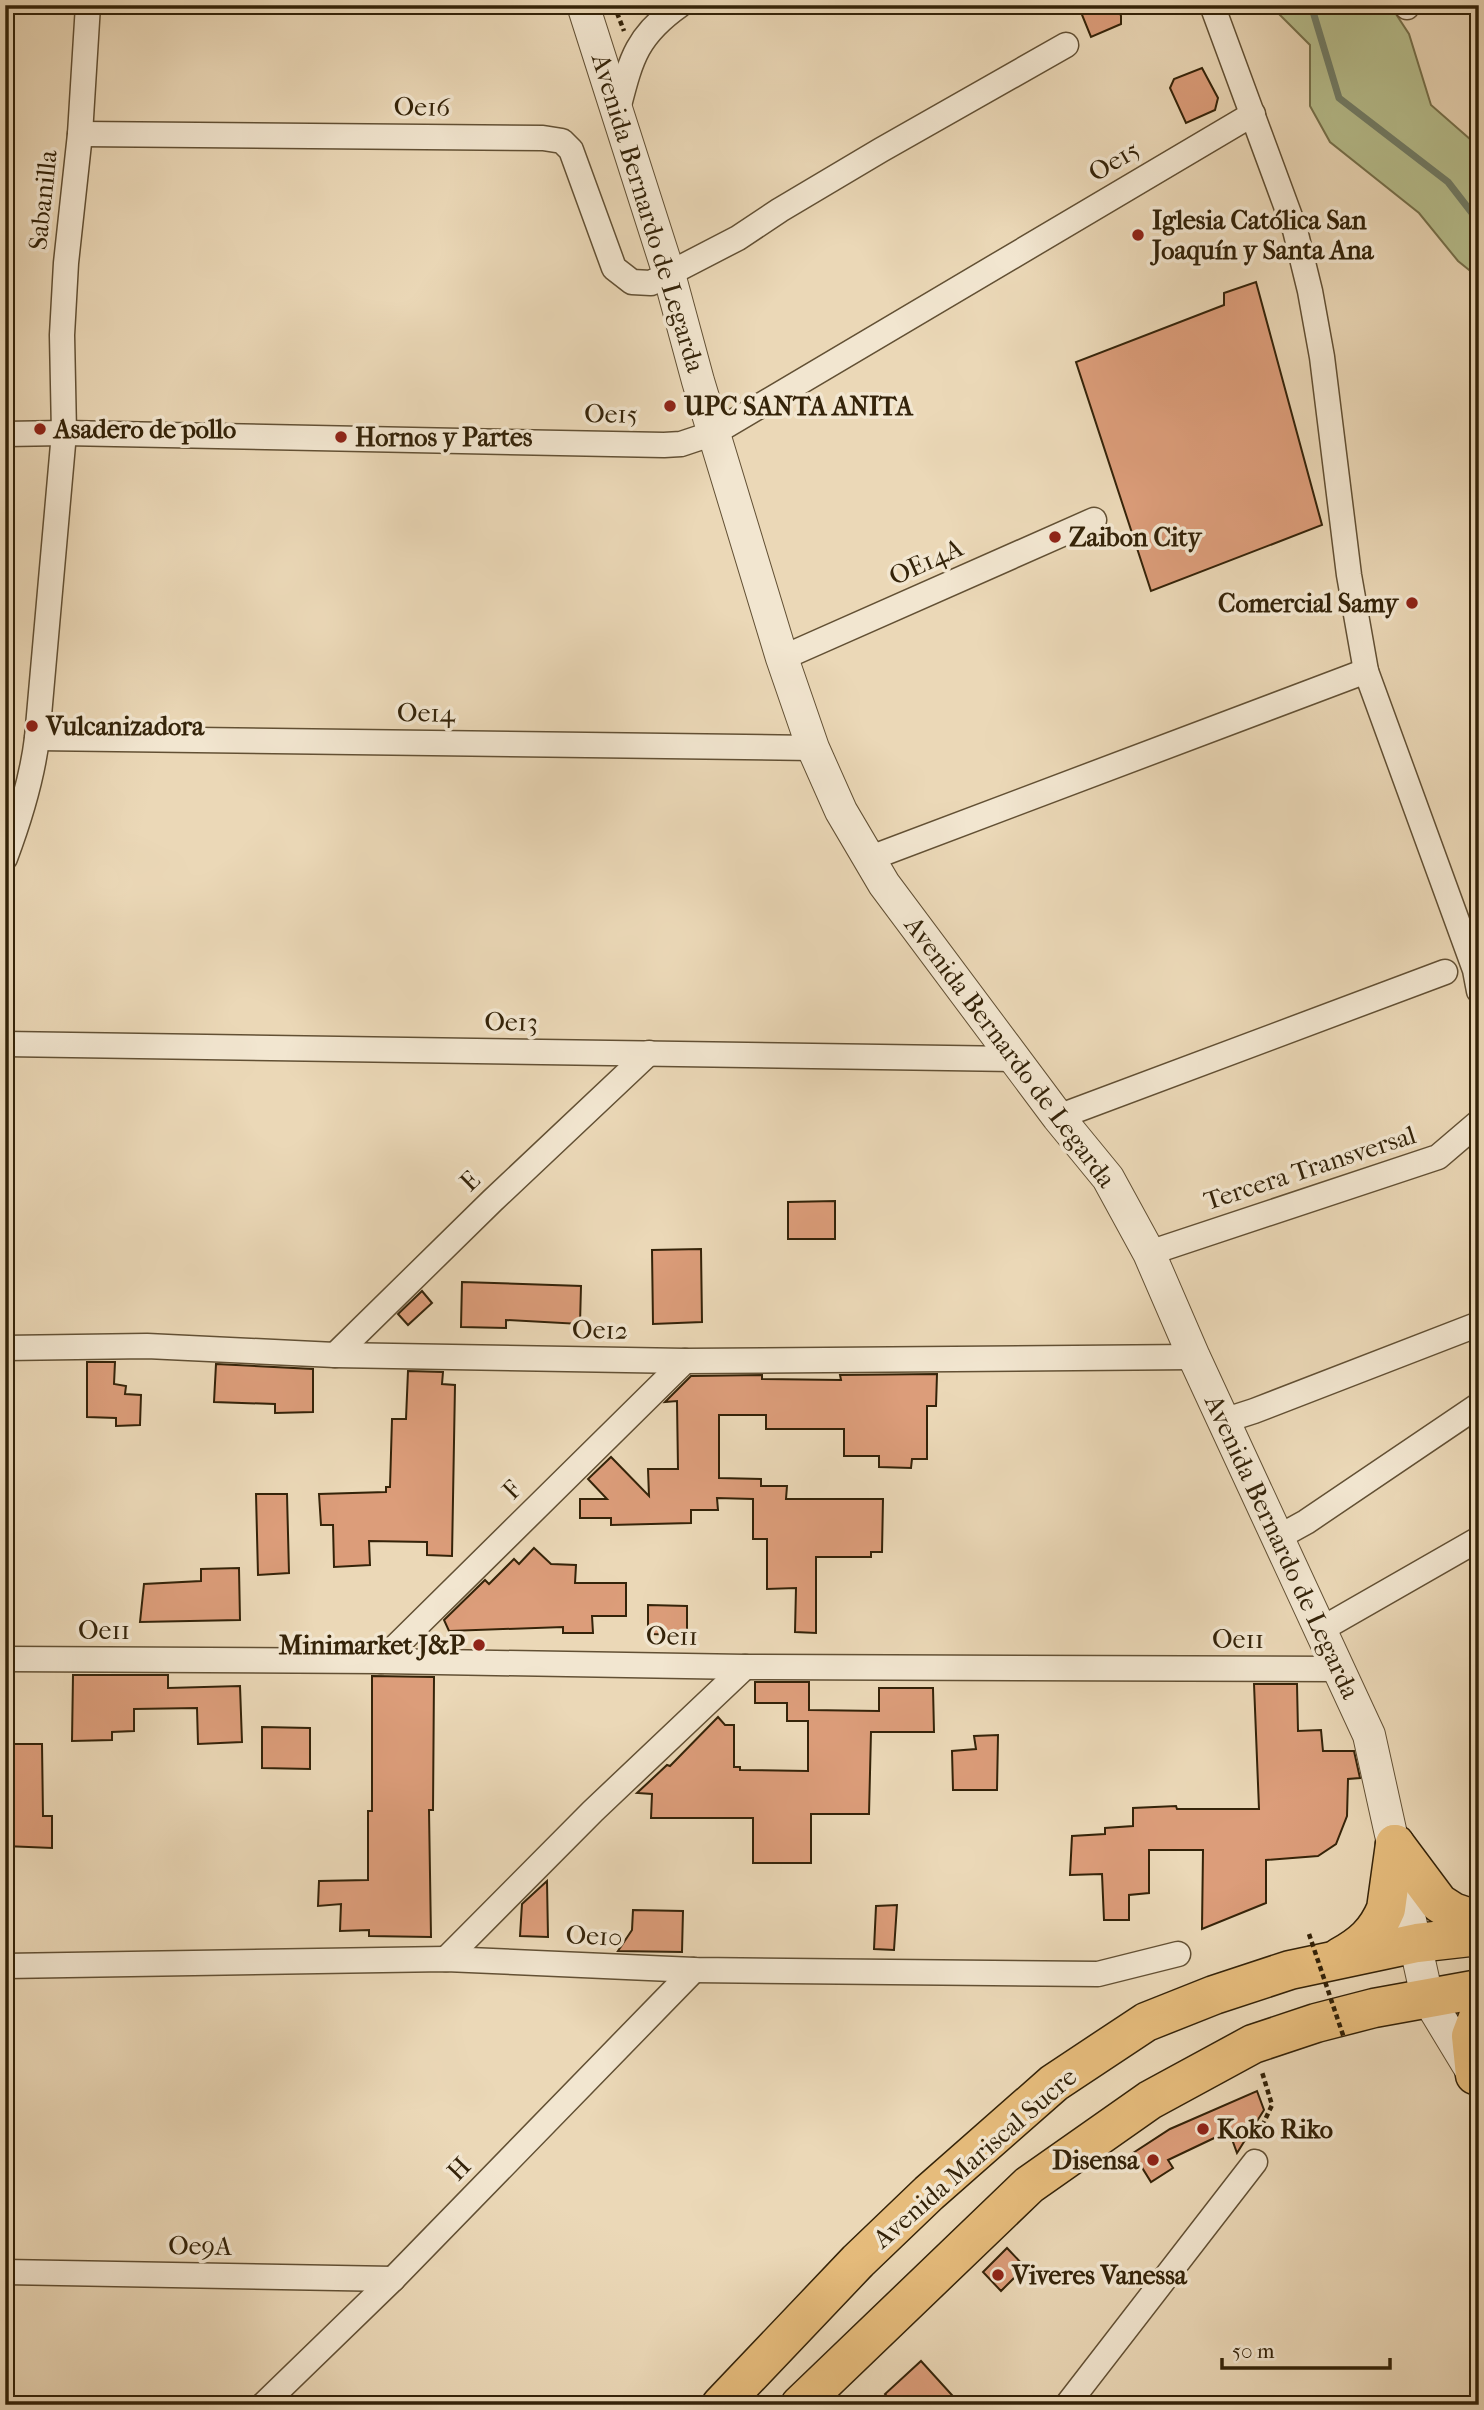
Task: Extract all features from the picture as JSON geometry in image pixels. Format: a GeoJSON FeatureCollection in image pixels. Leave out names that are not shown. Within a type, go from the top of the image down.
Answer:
{"type":"FeatureCollection","features":[{"type":"Feature","properties":{"kind":"main road"},"geometry":{"type":"LineString","coordinates":[[1395,1844],[1440,1903],[1453,1912],[1479,1921]]}},
{"type":"Feature","properties":{"kind":"main road"},"geometry":{"type":"LineString","coordinates":[[1337,1959],[1363,1944],[1382,1919],[1386,1909],[1395,1844]]}},
{"type":"Feature","properties":{"kind":"main road","name":"Avenida Mariscal Sucre"},"geometry":{"type":"LineString","coordinates":[[728,2403],[858,2261],[929,2193],[1054,2083],[1146,2022],[1278,1973],[1417,1943],[1479,1936]]}},
{"type":"Feature","properties":{"kind":"main road"},"geometry":{"type":"LineString","coordinates":[[800,2405],[1029,2185],[1150,2100],[1253,2044],[1336,2016],[1479,1989]]}},
{"type":"Feature","properties":{"kind":"main road"},"geometry":{"type":"LineString","coordinates":[[1477,2078],[1471,2036],[1479,2015]]}},
{"type":"Feature","properties":{"kind":"street","name":"Sabanilla"},"geometry":{"type":"LineString","coordinates":[[5,858],[27,796],[37,738],[64,433],[63,311],[80,134],[88,5]]}},
{"type":"Feature","properties":{"kind":"street","name":"Avenida Bernardo de Legarda"},"geometry":{"type":"LineString","coordinates":[[583,5],[669,274],[782,658],[813,748],[841,811],[868,859],[1015,1059],[1108,1178],[1149,1253],[1194,1357],[1369,1735],[1427,1997],[1477,2078]]}},
{"type":"Feature","properties":{"kind":"street"},"geometry":{"type":"LineString","coordinates":[[618,109],[636,49],[661,19],[680,5]]}},
{"type":"Feature","properties":{"kind":"street"},"geometry":{"type":"LineString","coordinates":[[1212,5],[1295,230],[1310,291],[1322,357],[1349,575],[1366,671],[1475,970],[1479,991]]}},
{"type":"Feature","properties":{"kind":"street"},"geometry":{"type":"LineString","coordinates":[[669,274],[738,238],[881,150],[1066,45]]}},
{"type":"Feature","properties":{"kind":"street","name":"Oe15"},"geometry":{"type":"LineString","coordinates":[[5,434],[681,444],[714,433],[1253,114]]}},
{"type":"Feature","properties":{"kind":"street","name":"Oe16"},"geometry":{"type":"LineString","coordinates":[[80,134],[543,138],[562,141],[571,150],[614,268],[632,282],[641,284],[669,274]]}},
{"type":"Feature","properties":{"kind":"street","name":"OE14A"},"geometry":{"type":"LineString","coordinates":[[782,658],[1094,520]]}},
{"type":"Feature","properties":{"kind":"street"},"geometry":{"type":"LineString","coordinates":[[868,859],[1366,671]]}},
{"type":"Feature","properties":{"kind":"street","name":"Oe14"},"geometry":{"type":"LineString","coordinates":[[37,738],[813,748]]}},
{"type":"Feature","properties":{"kind":"street"},"geometry":{"type":"LineString","coordinates":[[1058,1116],[1445,972]]}},
{"type":"Feature","properties":{"kind":"street","name":"Oe13"},"geometry":{"type":"LineString","coordinates":[[5,1044],[1015,1059]]}},
{"type":"Feature","properties":{"kind":"street","name":"E"},"geometry":{"type":"LineString","coordinates":[[335,1354],[492,1200],[649,1053]]}},
{"type":"Feature","properties":{"kind":"street","name":"Tercera Transversal"},"geometry":{"type":"LineString","coordinates":[[1149,1253],[1438,1157],[1479,1122]]}},
{"type":"Feature","properties":{"kind":"street"},"geometry":{"type":"LineString","coordinates":[[1223,1420],[1266,1407],[1479,1324]]}},
{"type":"Feature","properties":{"kind":"street","name":"Oe12"},"geometry":{"type":"LineString","coordinates":[[5,1348],[147,1346],[335,1354],[685,1361],[1194,1357]]}},
{"type":"Feature","properties":{"kind":"street","name":"F"},"geometry":{"type":"LineString","coordinates":[[381,1661],[685,1361]]}},
{"type":"Feature","properties":{"kind":"street"},"geometry":{"type":"LineString","coordinates":[[1277,1538],[1306,1522],[1479,1405]]}},
{"type":"Feature","properties":{"kind":"street"},"geometry":{"type":"LineString","coordinates":[[1320,1630],[1479,1539]]}},
{"type":"Feature","properties":{"kind":"street","name":"Oe11"},"geometry":{"type":"LineString","coordinates":[[5,1659],[745,1667],[1337,1669]]}},
{"type":"Feature","properties":{"kind":"street"},"geometry":{"type":"LineString","coordinates":[[446,1959],[593,1811],[745,1667]]}},
{"type":"Feature","properties":{"kind":"street","name":"Oe10"},"geometry":{"type":"LineString","coordinates":[[5,1966],[446,1959],[694,1970],[1098,1974],[1178,1954]]}},
{"type":"Feature","properties":{"kind":"street","name":"H"},"geometry":{"type":"LineString","coordinates":[[263,2405],[393,2279],[694,1970]]}},
{"type":"Feature","properties":{"kind":"street"},"geometry":{"type":"LineString","coordinates":[[1067,2405],[1255,2162]]}},
{"type":"Feature","properties":{"kind":"street","name":"Oe9A"},"geometry":{"type":"LineString","coordinates":[[5,2272],[393,2279]]}},
{"type":"Feature","properties":{"kind":"path"},"geometry":{"type":"LineString","coordinates":[[1309,1934],[1344,2038]]}},
{"type":"Feature","properties":{"kind":"path"},"geometry":{"type":"LineString","coordinates":[[1253,2044],[1272,2105],[1253,2146],[1255,2162]]}},
{"type":"Feature","properties":{"kind":"green space"},"geometry":{"type":"Polygon","coordinates":[[[1270,5],[1390,5],[1409,34],[1431,105],[1479,147],[1479,278],[1458,261],[1419,213],[1330,142],[1310,106],[1310,45],[1270,5]]]}},
{"type":"Feature","properties":{"kind":"building"},"geometry":{"type":"Polygon","coordinates":[[[1078,5],[1117,5],[1121,24],[1091,37],[1078,5]]]}},
{"type":"Feature","properties":{"kind":"building"},"geometry":{"type":"Polygon","coordinates":[[[1202,68],[1218,98],[1215,110],[1186,123],[1170,88],[1174,79],[1202,68]]]}},
{"type":"Feature","properties":{"kind":"building"},"geometry":{"type":"Polygon","coordinates":[[[1256,282],[1322,525],[1151,591],[1076,362],[1224,305],[1224,293],[1256,282]]]}},
{"type":"Feature","properties":{"kind":"building"},"geometry":{"type":"Polygon","coordinates":[[[835,1201],[835,1239],[788,1239],[788,1202],[835,1201]]]}},
{"type":"Feature","properties":{"kind":"building"},"geometry":{"type":"Polygon","coordinates":[[[701,1249],[702,1322],[653,1324],[652,1250],[701,1249]]]}},
{"type":"Feature","properties":{"kind":"building"},"geometry":{"type":"Polygon","coordinates":[[[462,1282],[581,1286],[580,1324],[506,1320],[506,1328],[461,1327],[462,1282]]]}},
{"type":"Feature","properties":{"kind":"building"},"geometry":{"type":"Polygon","coordinates":[[[422,1291],[432,1303],[408,1325],[398,1314],[422,1291]]]}},
{"type":"Feature","properties":{"kind":"building"},"geometry":{"type":"Polygon","coordinates":[[[87,1362],[115,1362],[114,1384],[126,1386],[125,1394],[141,1395],[140,1425],[116,1426],[116,1418],[87,1417],[87,1362]]]}},
{"type":"Feature","properties":{"kind":"building"},"geometry":{"type":"Polygon","coordinates":[[[216,1364],[313,1369],[313,1412],[275,1413],[275,1404],[214,1402],[216,1364]]]}},
{"type":"Feature","properties":{"kind":"building"},"geometry":{"type":"Polygon","coordinates":[[[408,1371],[443,1372],[442,1384],[455,1385],[452,1556],[427,1555],[427,1542],[369,1541],[370,1565],[334,1567],[333,1525],[321,1525],[319,1494],[386,1492],[386,1487],[390,1487],[392,1419],[406,1419],[408,1371]]]}},
{"type":"Feature","properties":{"kind":"building"},"geometry":{"type":"Polygon","coordinates":[[[937,1374],[936,1406],[927,1406],[927,1459],[912,1459],[911,1468],[879,1467],[879,1456],[844,1456],[844,1429],[766,1429],[766,1415],[719,1415],[719,1478],[761,1479],[761,1486],[787,1486],[786,1499],[883,1499],[882,1552],[871,1552],[871,1557],[816,1557],[816,1633],[795,1632],[796,1588],[767,1589],[767,1539],[753,1539],[753,1499],[717,1498],[718,1510],[691,1510],[691,1523],[611,1525],[611,1518],[580,1518],[580,1499],[607,1499],[588,1479],[611,1457],[649,1496],[648,1469],[678,1469],[677,1401],[665,1402],[691,1376],[762,1375],[762,1379],[841,1380],[840,1375],[937,1374]]]}},
{"type":"Feature","properties":{"kind":"building"},"geometry":{"type":"Polygon","coordinates":[[[256,1494],[287,1494],[289,1573],[258,1575],[256,1494]]]}},
{"type":"Feature","properties":{"kind":"building"},"geometry":{"type":"Polygon","coordinates":[[[534,1548],[551,1564],[576,1565],[575,1583],[626,1583],[626,1616],[592,1616],[593,1633],[563,1633],[563,1627],[449,1631],[444,1620],[485,1580],[489,1584],[514,1559],[519,1564],[534,1548]]]}},
{"type":"Feature","properties":{"kind":"building"},"geometry":{"type":"Polygon","coordinates":[[[239,1568],[240,1620],[140,1622],[144,1584],[201,1581],[201,1569],[239,1568]]]}},
{"type":"Feature","properties":{"kind":"building"},"geometry":{"type":"Polygon","coordinates":[[[648,1605],[687,1606],[687,1635],[648,1634],[648,1605]]]}},
{"type":"Feature","properties":{"kind":"building"},"geometry":{"type":"Polygon","coordinates":[[[73,1675],[168,1675],[168,1688],[240,1686],[242,1742],[198,1744],[197,1708],[134,1709],[134,1731],[112,1732],[112,1740],[72,1741],[73,1675]]]}},
{"type":"Feature","properties":{"kind":"building"},"geometry":{"type":"Polygon","coordinates":[[[372,1676],[434,1677],[433,1810],[429,1810],[431,1937],[369,1936],[369,1930],[340,1931],[341,1904],[318,1906],[319,1881],[368,1880],[368,1811],[372,1811],[372,1676]]]}},
{"type":"Feature","properties":{"kind":"building"},"geometry":{"type":"Polygon","coordinates":[[[755,1682],[809,1682],[809,1710],[879,1711],[879,1688],[933,1688],[934,1732],[871,1732],[869,1814],[811,1814],[811,1863],[753,1863],[753,1818],[651,1818],[652,1794],[637,1793],[667,1765],[670,1766],[718,1717],[725,1725],[734,1725],[734,1767],[740,1767],[740,1770],[808,1771],[808,1721],[787,1721],[787,1703],[755,1703],[755,1682]]]}},
{"type":"Feature","properties":{"kind":"building"},"geometry":{"type":"Polygon","coordinates":[[[1254,1684],[1297,1684],[1298,1731],[1321,1730],[1323,1751],[1354,1751],[1360,1778],[1348,1779],[1347,1816],[1336,1844],[1318,1856],[1266,1860],[1266,1903],[1202,1929],[1203,1850],[1149,1850],[1149,1893],[1129,1895],[1129,1920],[1104,1920],[1102,1874],[1070,1875],[1072,1836],[1105,1834],[1105,1828],[1133,1826],[1133,1808],[1176,1806],[1177,1809],[1259,1809],[1254,1684]]]}},
{"type":"Feature","properties":{"kind":"building"},"geometry":{"type":"Polygon","coordinates":[[[262,1727],[310,1728],[310,1769],[262,1768],[262,1727]]]}},
{"type":"Feature","properties":{"kind":"building"},"geometry":{"type":"Polygon","coordinates":[[[998,1735],[997,1790],[953,1790],[952,1751],[976,1749],[974,1736],[998,1735]]]}},
{"type":"Feature","properties":{"kind":"building"},"geometry":{"type":"Polygon","coordinates":[[[5,1744],[42,1744],[43,1816],[52,1816],[52,1848],[5,1846],[5,1744]]]}},
{"type":"Feature","properties":{"kind":"building"},"geometry":{"type":"Polygon","coordinates":[[[547,1881],[548,1937],[520,1936],[522,1904],[547,1881]]]}},
{"type":"Feature","properties":{"kind":"building"},"geometry":{"type":"Polygon","coordinates":[[[897,1905],[894,1950],[874,1949],[876,1906],[897,1905]]]}},
{"type":"Feature","properties":{"kind":"building"},"geometry":{"type":"Polygon","coordinates":[[[633,1910],[683,1911],[682,1952],[618,1951],[632,1930],[633,1910]]]}},
{"type":"Feature","properties":{"kind":"building"},"geometry":{"type":"Polygon","coordinates":[[[1257,2091],[1264,2110],[1237,2153],[1229,2131],[1168,2160],[1173,2168],[1151,2182],[1133,2153],[1170,2129],[1257,2091]]]}},
{"type":"Feature","properties":{"kind":"building"},"geometry":{"type":"Polygon","coordinates":[[[1007,2248],[1025,2267],[1001,2291],[983,2272],[1007,2248]]]}},
{"type":"Feature","properties":{"kind":"building"},"geometry":{"type":"Polygon","coordinates":[[[921,2361],[961,2405],[894,2405],[885,2394],[921,2361]]]}},
{"type":"Feature","properties":{"kind":"waterway"},"geometry":{"type":"LineString","coordinates":[[1311,5],[1339,98],[1448,182],[1479,222]]}},
{"type":"Feature","properties":{"kind":"place","name":"Iglesia Católica San Joaquín y Santa Ana"},"geometry":{"type":"Point","coordinates":[1138,235]}},
{"type":"Feature","properties":{"kind":"place","name":"UPC SANTA ANITA"},"geometry":{"type":"Point","coordinates":[670,406]}},
{"type":"Feature","properties":{"kind":"place","name":"Asadero de pollo"},"geometry":{"type":"Point","coordinates":[40,429]}},
{"type":"Feature","properties":{"kind":"place","name":"Hornos y Partes"},"geometry":{"type":"Point","coordinates":[341,437]}},
{"type":"Feature","properties":{"kind":"place","name":"Zaibon City"},"geometry":{"type":"Point","coordinates":[1055,537]}},
{"type":"Feature","properties":{"kind":"place","name":"Comercial Samy"},"geometry":{"type":"Point","coordinates":[1412,603]}},
{"type":"Feature","properties":{"kind":"place","name":"Vulcanizadora"},"geometry":{"type":"Point","coordinates":[32,726]}},
{"type":"Feature","properties":{"kind":"place","name":"Minimarket J&P"},"geometry":{"type":"Point","coordinates":[479,1645]}},
{"type":"Feature","properties":{"kind":"place","name":"Koko Riko"},"geometry":{"type":"Point","coordinates":[1203,2129]}},
{"type":"Feature","properties":{"kind":"place","name":"Disensa"},"geometry":{"type":"Point","coordinates":[1153,2160]}},
{"type":"Feature","properties":{"kind":"place","name":"Viveres Vanessa"},"geometry":{"type":"Point","coordinates":[998,2275]}}]}
